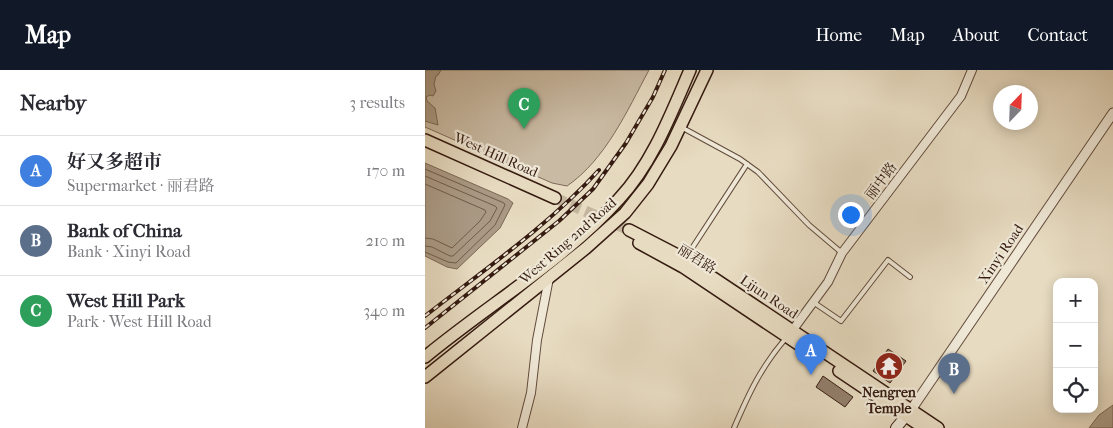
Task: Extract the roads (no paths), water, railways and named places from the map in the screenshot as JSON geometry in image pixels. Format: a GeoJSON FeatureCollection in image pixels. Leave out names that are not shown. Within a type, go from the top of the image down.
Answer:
{"type":"FeatureCollection","features":[{"type":"Feature","properties":{"kind":"main road","name":"West Ring 2nd Road"},"geometry":{"type":"LineString","coordinates":[[425,357],[553,261],[620,199],[648,158],[690,70]]}},
{"type":"Feature","properties":{"kind":"main road","name":"West Ring 2nd Road"},"geometry":{"type":"LineString","coordinates":[[425,377],[586,248],[625,213],[648,184],[671,146],[707,70]]}},
{"type":"Feature","properties":{"kind":"main road","name":"West Hill Road"},"geometry":{"type":"LineString","coordinates":[[425,140],[554,201],[425,147]]}},
{"type":"Feature","properties":{"kind":"main road","name":"Lijun Road"},"geometry":{"type":"LineString","coordinates":[[628,234],[685,259],[789,334],[908,413],[938,428]]}},
{"type":"Feature","properties":{"kind":"main road","name":"丽君路"},"geometry":{"type":"LineString","coordinates":[[628,234],[789,334]]}},
{"type":"Feature","properties":{"kind":"main road"},"geometry":{"type":"LineString","coordinates":[[896,428],[908,413],[924,428]]}},
{"type":"Feature","properties":{"kind":"street","name":"丽中路"},"geometry":{"type":"LineString","coordinates":[[789,334],[828,282],[841,253],[961,96],[972,70]]}},
{"type":"Feature","properties":{"kind":"street","name":"Xinyi Road"},"geometry":{"type":"LineString","coordinates":[[908,413],[1113,113]]}},
{"type":"Feature","properties":{"kind":"street"},"geometry":{"type":"LineString","coordinates":[[521,428],[531,393],[537,340],[549,278]]}},
{"type":"Feature","properties":{"kind":"lane"},"geometry":{"type":"LineString","coordinates":[[680,127],[758,172],[809,225],[841,253]]}},
{"type":"Feature","properties":{"kind":"lane"},"geometry":{"type":"LineString","coordinates":[[685,259],[747,164]]}},
{"type":"Feature","properties":{"kind":"lane"},"geometry":{"type":"LineString","coordinates":[[813,302],[841,321],[889,260],[910,276]]}},
{"type":"Feature","properties":{"kind":"lane"},"geometry":{"type":"LineString","coordinates":[[734,428],[754,383],[771,355],[789,334]]}},
{"type":"Feature","properties":{"kind":"water"},"geometry":{"type":"Polygon","coordinates":[[[425,70],[441,70],[436,76],[434,84],[436,91],[433,96],[426,97],[427,101],[435,108],[438,125],[425,121],[425,70]]]}},
{"type":"Feature","properties":{"kind":"water"},"geometry":{"type":"Polygon","coordinates":[[[425,163],[508,199],[513,203],[500,228],[457,269],[447,267],[425,256],[425,163]]]}},
{"type":"Feature","properties":{"kind":"water"},"geometry":{"type":"Polygon","coordinates":[[[1113,405],[1113,428],[1089,428],[1099,415],[1113,405]]]}},
{"type":"Feature","properties":{"kind":"tunnel"},"geometry":{"type":"LineString","coordinates":[[555,198],[629,230]]}},
{"type":"Feature","properties":{"kind":"railway"},"geometry":{"type":"LineString","coordinates":[[425,328],[559,221],[593,189],[626,143],[653,97],[665,70]]}},
{"type":"Feature","properties":{"kind":"railway"},"geometry":{"type":"LineString","coordinates":[[425,316],[559,210],[599,170]]}},
{"type":"Feature","properties":{"kind":"place","name":"West Hill Park"},"geometry":{"type":"Point","coordinates":[524,129]}},
{"type":"Feature","properties":{"kind":"place","name":"Nengren Temple"},"geometry":{"type":"Point","coordinates":[889,366]}},
{"type":"Feature","properties":{"kind":"place","name":"好又多超市"},"geometry":{"type":"Point","coordinates":[811,375]}},
{"type":"Feature","properties":{"kind":"place","name":"Bank of China"},"geometry":{"type":"Point","coordinates":[954,394]}}]}
